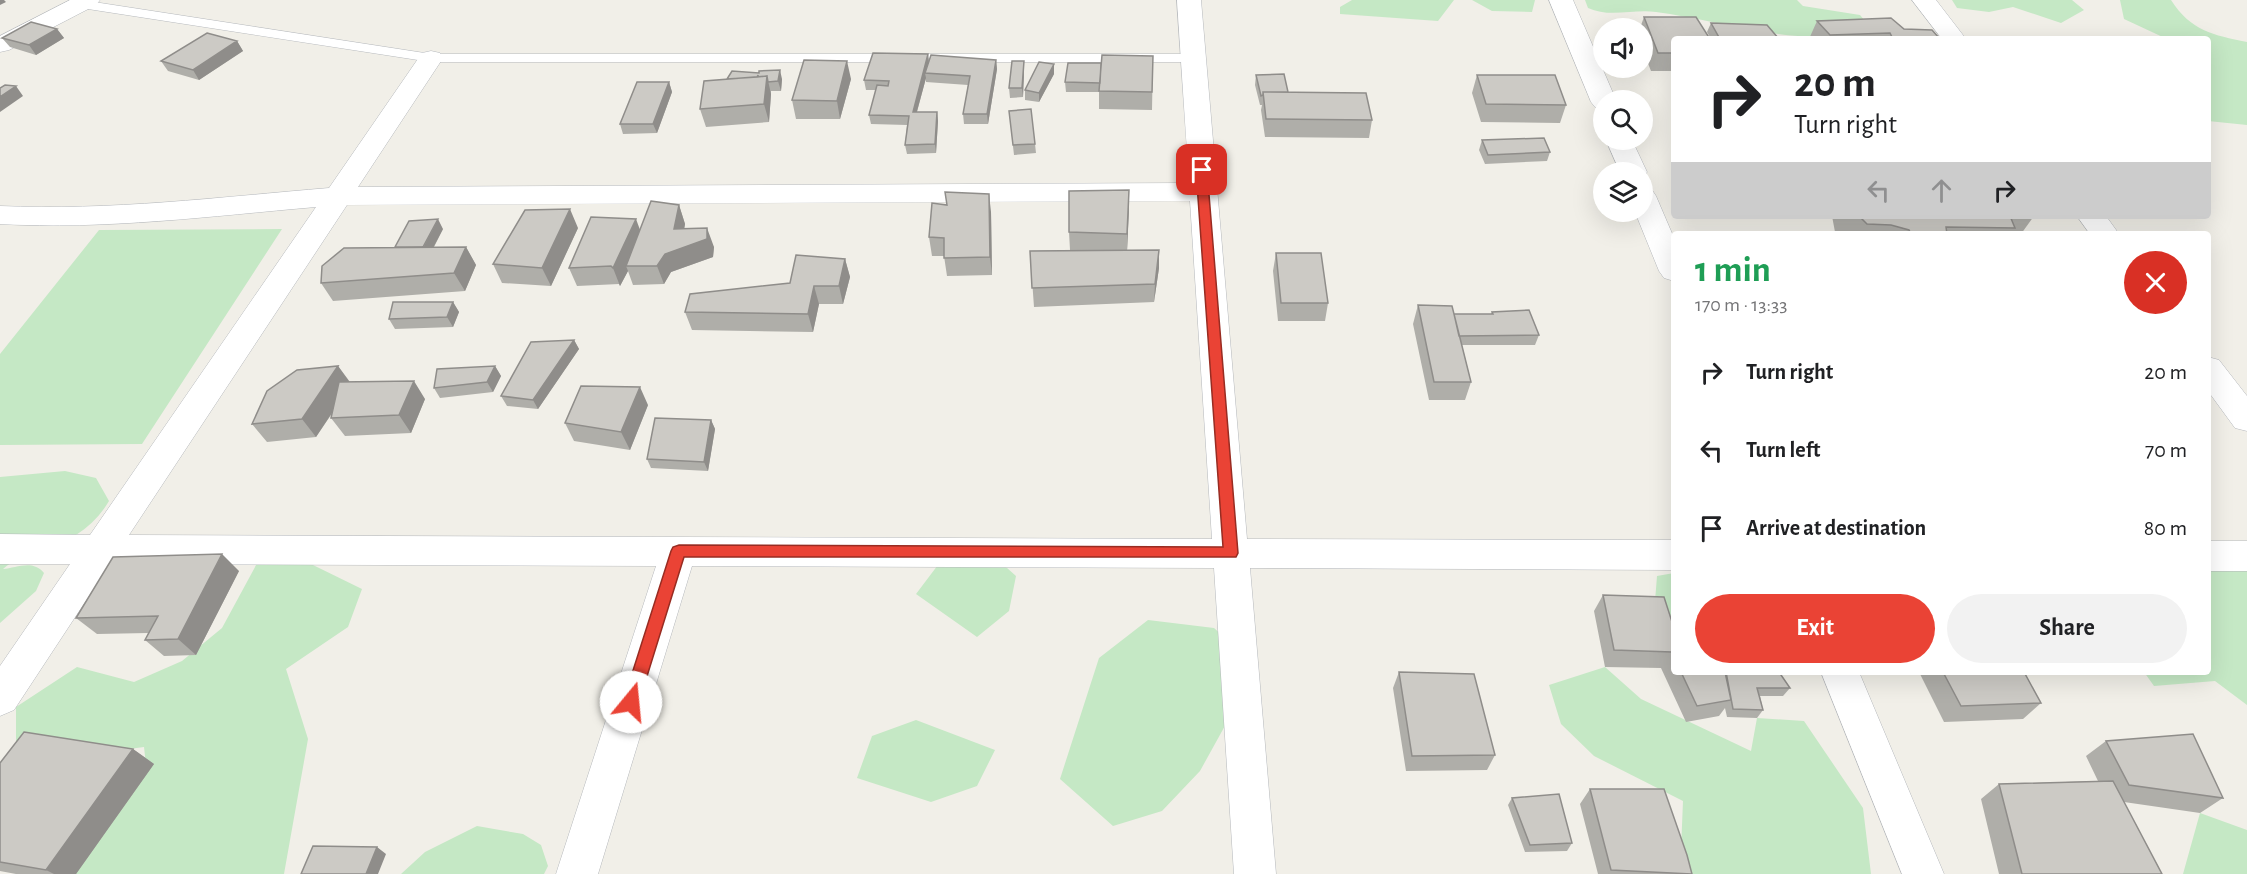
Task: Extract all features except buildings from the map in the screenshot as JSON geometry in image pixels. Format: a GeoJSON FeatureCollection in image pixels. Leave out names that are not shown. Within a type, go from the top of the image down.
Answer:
{"type":"FeatureCollection","features":[{"type":"Feature","properties":{"kind":"street"},"geometry":{"type":"LineString","coordinates":[[1189,0],[1255,874]]}},
{"type":"Feature","properties":{"kind":"street"},"geometry":{"type":"LineString","coordinates":[[1561,0],[1599,90]]}},
{"type":"Feature","properties":{"kind":"street"},"geometry":{"type":"LineString","coordinates":[[1924,0],[1952,36]]}},
{"type":"Feature","properties":{"kind":"street"},"geometry":{"type":"LineString","coordinates":[[0,45],[84,2]]}},
{"type":"Feature","properties":{"kind":"street"},"geometry":{"type":"LineString","coordinates":[[0,698],[102,550],[431,58]]}},
{"type":"Feature","properties":{"kind":"street"},"geometry":{"type":"LineString","coordinates":[[0,215],[58,218],[108,216],[338,196],[1203,192]]}},
{"type":"Feature","properties":{"kind":"street"},"geometry":{"type":"LineString","coordinates":[[1653,222],[1671,264]]}},
{"type":"Feature","properties":{"kind":"street"},"geometry":{"type":"LineString","coordinates":[[2211,372],[2247,419]]}},
{"type":"Feature","properties":{"kind":"street"},"geometry":{"type":"LineString","coordinates":[[0,549],[1671,555]]}},
{"type":"Feature","properties":{"kind":"street"},"geometry":{"type":"LineString","coordinates":[[577,874],[679,551]]}},
{"type":"Feature","properties":{"kind":"street"},"geometry":{"type":"LineString","coordinates":[[2211,556],[2247,556]]}},
{"type":"Feature","properties":{"kind":"street"},"geometry":{"type":"LineString","coordinates":[[1841,675],[1923,874]]}},
{"type":"Feature","properties":{"kind":"lane"},"geometry":{"type":"LineString","coordinates":[[84,2],[431,58],[1194,58]]}},
{"type":"Feature","properties":{"kind":"green space"},"geometry":{"type":"Polygon","coordinates":[[[1352,0],[1454,0],[1438,21],[1340,14],[1340,7],[1352,0]]]}},
{"type":"Feature","properties":{"kind":"green space"},"geometry":{"type":"Polygon","coordinates":[[[1472,0],[1535,0],[1532,12],[1492,11],[1472,0]]]}},
{"type":"Feature","properties":{"kind":"green space"},"geometry":{"type":"Polygon","coordinates":[[[1585,0],[1797,0],[1803,6],[1860,15],[1871,28],[1847,35],[1793,36],[1656,12],[1613,13],[1588,8],[1585,0]]]}},
{"type":"Feature","properties":{"kind":"green space"},"geometry":{"type":"Polygon","coordinates":[[[1952,0],[2072,0],[2084,10],[2061,23],[2013,7],[1989,12],[1957,8],[1952,0]]]}},
{"type":"Feature","properties":{"kind":"green space"},"geometry":{"type":"Polygon","coordinates":[[[2120,0],[2171,0],[2187,19],[2204,30],[2247,42],[2247,125],[2211,121],[2211,36],[2161,36],[2124,19],[2120,0]]]}},
{"type":"Feature","properties":{"kind":"green space"},"geometry":{"type":"Polygon","coordinates":[[[282,229],[142,444],[0,445],[0,354],[99,230],[282,229]]]}},
{"type":"Feature","properties":{"kind":"green space"},"geometry":{"type":"Polygon","coordinates":[[[65,471],[96,478],[109,501],[96,519],[71,538],[16,560],[3,569],[30,565],[44,573],[36,591],[0,623],[0,477],[65,471]]]}},
{"type":"Feature","properties":{"kind":"green space"},"geometry":{"type":"Polygon","coordinates":[[[268,543],[362,589],[348,627],[286,669],[308,739],[284,874],[63,874],[146,765],[144,747],[46,760],[16,743],[16,707],[77,667],[134,682],[182,661],[222,628],[268,543]]]}},
{"type":"Feature","properties":{"kind":"green space"},"geometry":{"type":"Polygon","coordinates":[[[2211,543],[2247,544],[2247,705],[2215,681],[2154,686],[2146,675],[2211,675],[2211,543]]]}},
{"type":"Feature","properties":{"kind":"green space"},"geometry":{"type":"Polygon","coordinates":[[[950,549],[988,551],[1016,576],[1009,611],[977,637],[916,594],[950,549]]]}},
{"type":"Feature","properties":{"kind":"green space"},"geometry":{"type":"Polygon","coordinates":[[[1671,574],[1671,627],[1654,614],[1657,576],[1671,574]]]}},
{"type":"Feature","properties":{"kind":"green space"},"geometry":{"type":"Polygon","coordinates":[[[1148,620],[1214,628],[1245,656],[1242,695],[1200,771],[1162,811],[1113,826],[1060,779],[1099,658],[1148,620]]]}},
{"type":"Feature","properties":{"kind":"green space"},"geometry":{"type":"Polygon","coordinates":[[[1605,667],[1641,699],[1751,751],[1757,718],[1804,721],[1863,808],[1871,874],[1680,874],[1683,801],[1594,756],[1561,724],[1549,685],[1605,667]]]}},
{"type":"Feature","properties":{"kind":"green space"},"geometry":{"type":"Polygon","coordinates":[[[916,720],[995,750],[977,786],[931,802],[857,778],[872,736],[916,720]]]}},
{"type":"Feature","properties":{"kind":"green space"},"geometry":{"type":"Polygon","coordinates":[[[2200,813],[2247,830],[2247,874],[2183,874],[2200,813]]]}},
{"type":"Feature","properties":{"kind":"green space"},"geometry":{"type":"Polygon","coordinates":[[[477,826],[523,834],[541,845],[548,866],[544,874],[401,874],[425,852],[477,826]]]}},
{"type":"Feature","properties":{"kind":"route"},"geometry":{"type":"LineString","coordinates":[[631,702],[679,551],[1231,553],[1202,170]]}}]}
